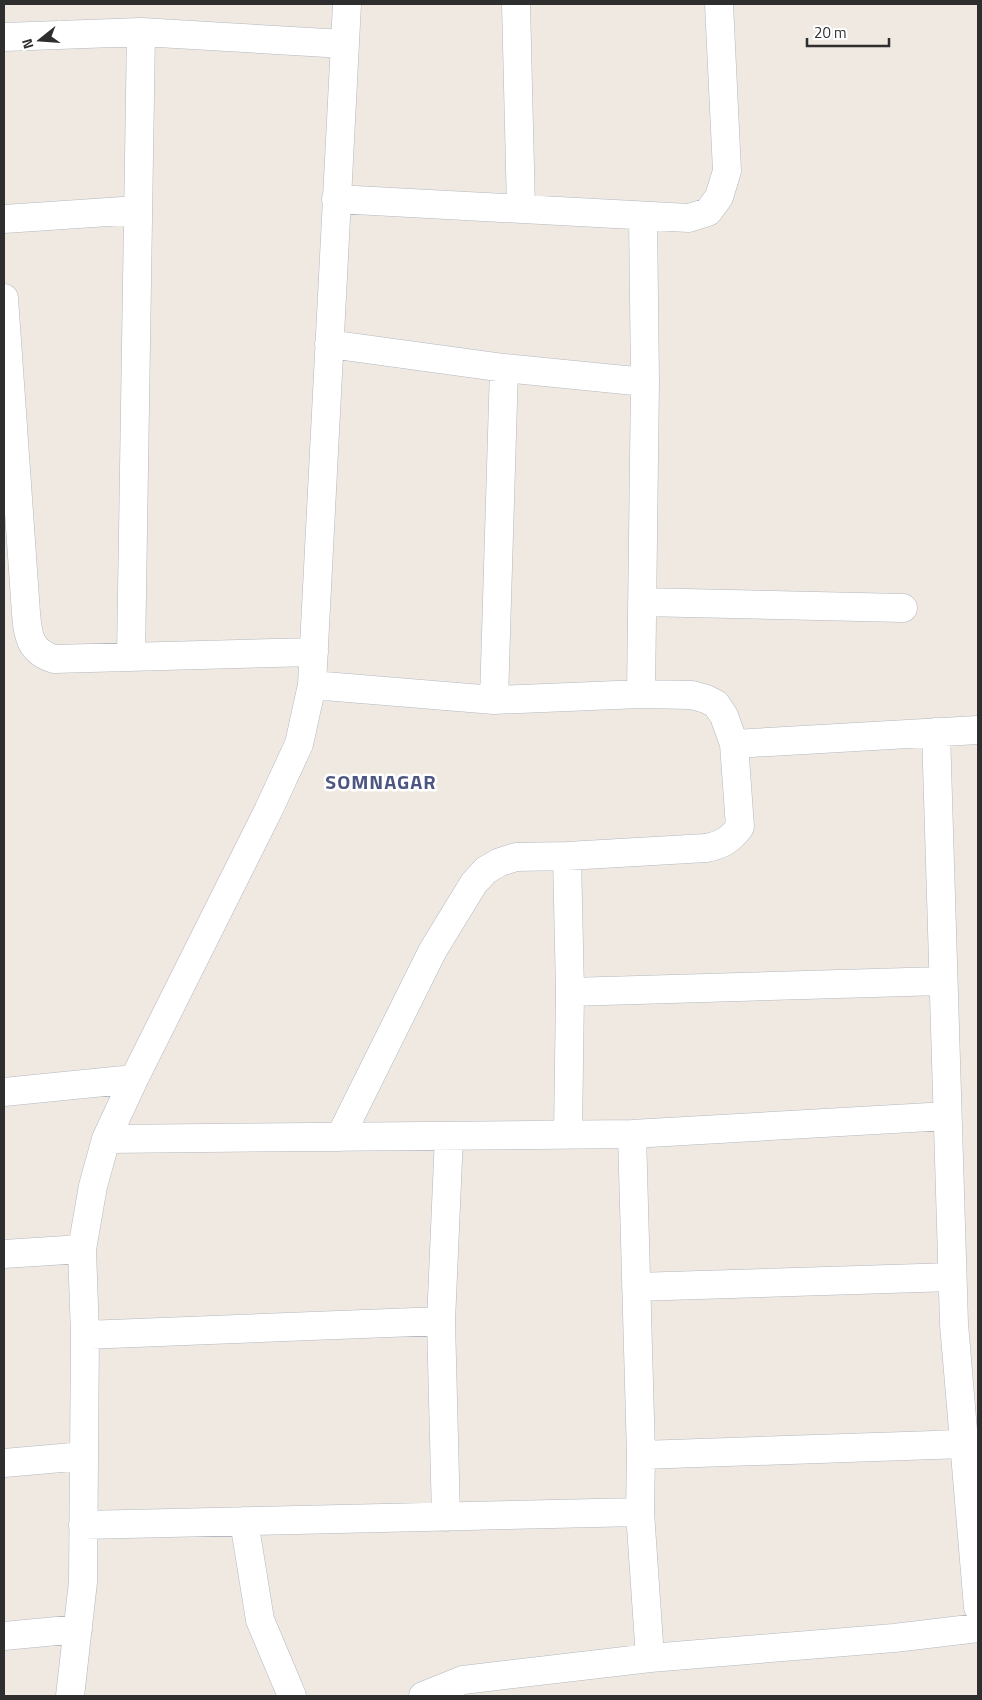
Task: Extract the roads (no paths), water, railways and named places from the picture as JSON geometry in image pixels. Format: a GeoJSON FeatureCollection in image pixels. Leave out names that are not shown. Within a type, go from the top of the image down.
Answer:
{"type":"FeatureCollection","features":[{"type":"Feature","properties":{"kind":"street"},"geometry":{"type":"LineString","coordinates":[[70,1696],[83,1582],[85,1335],[82,1249],[93,1186],[106,1139],[268,811],[299,744],[312,685],[346,4]]}},
{"type":"Feature","properties":{"kind":"street"},"geometry":{"type":"LineString","coordinates":[[516,4],[521,209]]}},
{"type":"Feature","properties":{"kind":"street"},"geometry":{"type":"LineString","coordinates":[[336,199],[689,218],[708,212],[719,197],[727,171],[719,4]]}},
{"type":"Feature","properties":{"kind":"street"},"geometry":{"type":"LineString","coordinates":[[4,37],[141,32],[344,44]]}},
{"type":"Feature","properties":{"kind":"street"},"geometry":{"type":"LineString","coordinates":[[131,657],[141,32]]}},
{"type":"Feature","properties":{"kind":"street"},"geometry":{"type":"LineString","coordinates":[[4,218],[138,210]]}},
{"type":"Feature","properties":{"kind":"street"},"geometry":{"type":"LineString","coordinates":[[641,694],[645,382],[643,216]]}},
{"type":"Feature","properties":{"kind":"street"},"geometry":{"type":"LineString","coordinates":[[4,298],[15,609],[34,647],[45,656],[54,658],[314,652]]}},
{"type":"Feature","properties":{"kind":"street"},"geometry":{"type":"LineString","coordinates":[[329,344],[504,368],[645,382]]}},
{"type":"Feature","properties":{"kind":"street"},"geometry":{"type":"LineString","coordinates":[[494,700],[504,368]]}},
{"type":"Feature","properties":{"kind":"street"},"geometry":{"type":"LineString","coordinates":[[642,602],[902,608]]}},
{"type":"Feature","properties":{"kind":"street"},"geometry":{"type":"LineString","coordinates":[[312,685],[494,700],[641,694],[692,696],[716,704],[724,716],[734,744],[740,827],[732,837],[721,845],[706,848],[516,857],[500,862],[486,870],[474,883],[433,950],[340,1137]]}},
{"type":"Feature","properties":{"kind":"street"},"geometry":{"type":"LineString","coordinates":[[734,744],[978,730]]}},
{"type":"Feature","properties":{"kind":"street"},"geometry":{"type":"LineString","coordinates":[[936,732],[946,1116],[954,1324],[976,1555],[978,1607]]}},
{"type":"Feature","properties":{"kind":"street"},"geometry":{"type":"LineString","coordinates":[[567,856],[570,992],[568,1134]]}},
{"type":"Feature","properties":{"kind":"street"},"geometry":{"type":"LineString","coordinates":[[570,992],[942,981]]}},
{"type":"Feature","properties":{"kind":"street"},"geometry":{"type":"LineString","coordinates":[[4,1092],[134,1079]]}},
{"type":"Feature","properties":{"kind":"street"},"geometry":{"type":"LineString","coordinates":[[106,1139],[632,1134],[946,1116]]}},
{"type":"Feature","properties":{"kind":"street"},"geometry":{"type":"LineString","coordinates":[[632,1134],[641,1455],[640,1512],[650,1658]]}},
{"type":"Feature","properties":{"kind":"street"},"geometry":{"type":"LineString","coordinates":[[446,1516],[441,1321],[449,1136]]}},
{"type":"Feature","properties":{"kind":"street"},"geometry":{"type":"LineString","coordinates":[[4,1254],[82,1249]]}},
{"type":"Feature","properties":{"kind":"street"},"geometry":{"type":"LineString","coordinates":[[636,1287],[952,1277]]}},
{"type":"Feature","properties":{"kind":"street"},"geometry":{"type":"LineString","coordinates":[[85,1335],[441,1321]]}},
{"type":"Feature","properties":{"kind":"street"},"geometry":{"type":"LineString","coordinates":[[641,1455],[964,1444]]}},
{"type":"Feature","properties":{"kind":"street"},"geometry":{"type":"LineString","coordinates":[[4,1463],[84,1456]]}},
{"type":"Feature","properties":{"kind":"street"},"geometry":{"type":"LineString","coordinates":[[83,1525],[640,1512]]}},
{"type":"Feature","properties":{"kind":"street"},"geometry":{"type":"LineString","coordinates":[[244,1521],[260,1620],[292,1696]]}},
{"type":"Feature","properties":{"kind":"street"},"geometry":{"type":"LineString","coordinates":[[423,1696],[464,1680],[650,1658],[894,1638],[978,1628]]}},
{"type":"Feature","properties":{"kind":"street"},"geometry":{"type":"LineString","coordinates":[[4,1636],[78,1629]]}},
{"type":"Feature","properties":{"kind":"district","name":"SOMNAGAR"},"geometry":{"type":"Point","coordinates":[381,781]}}]}
